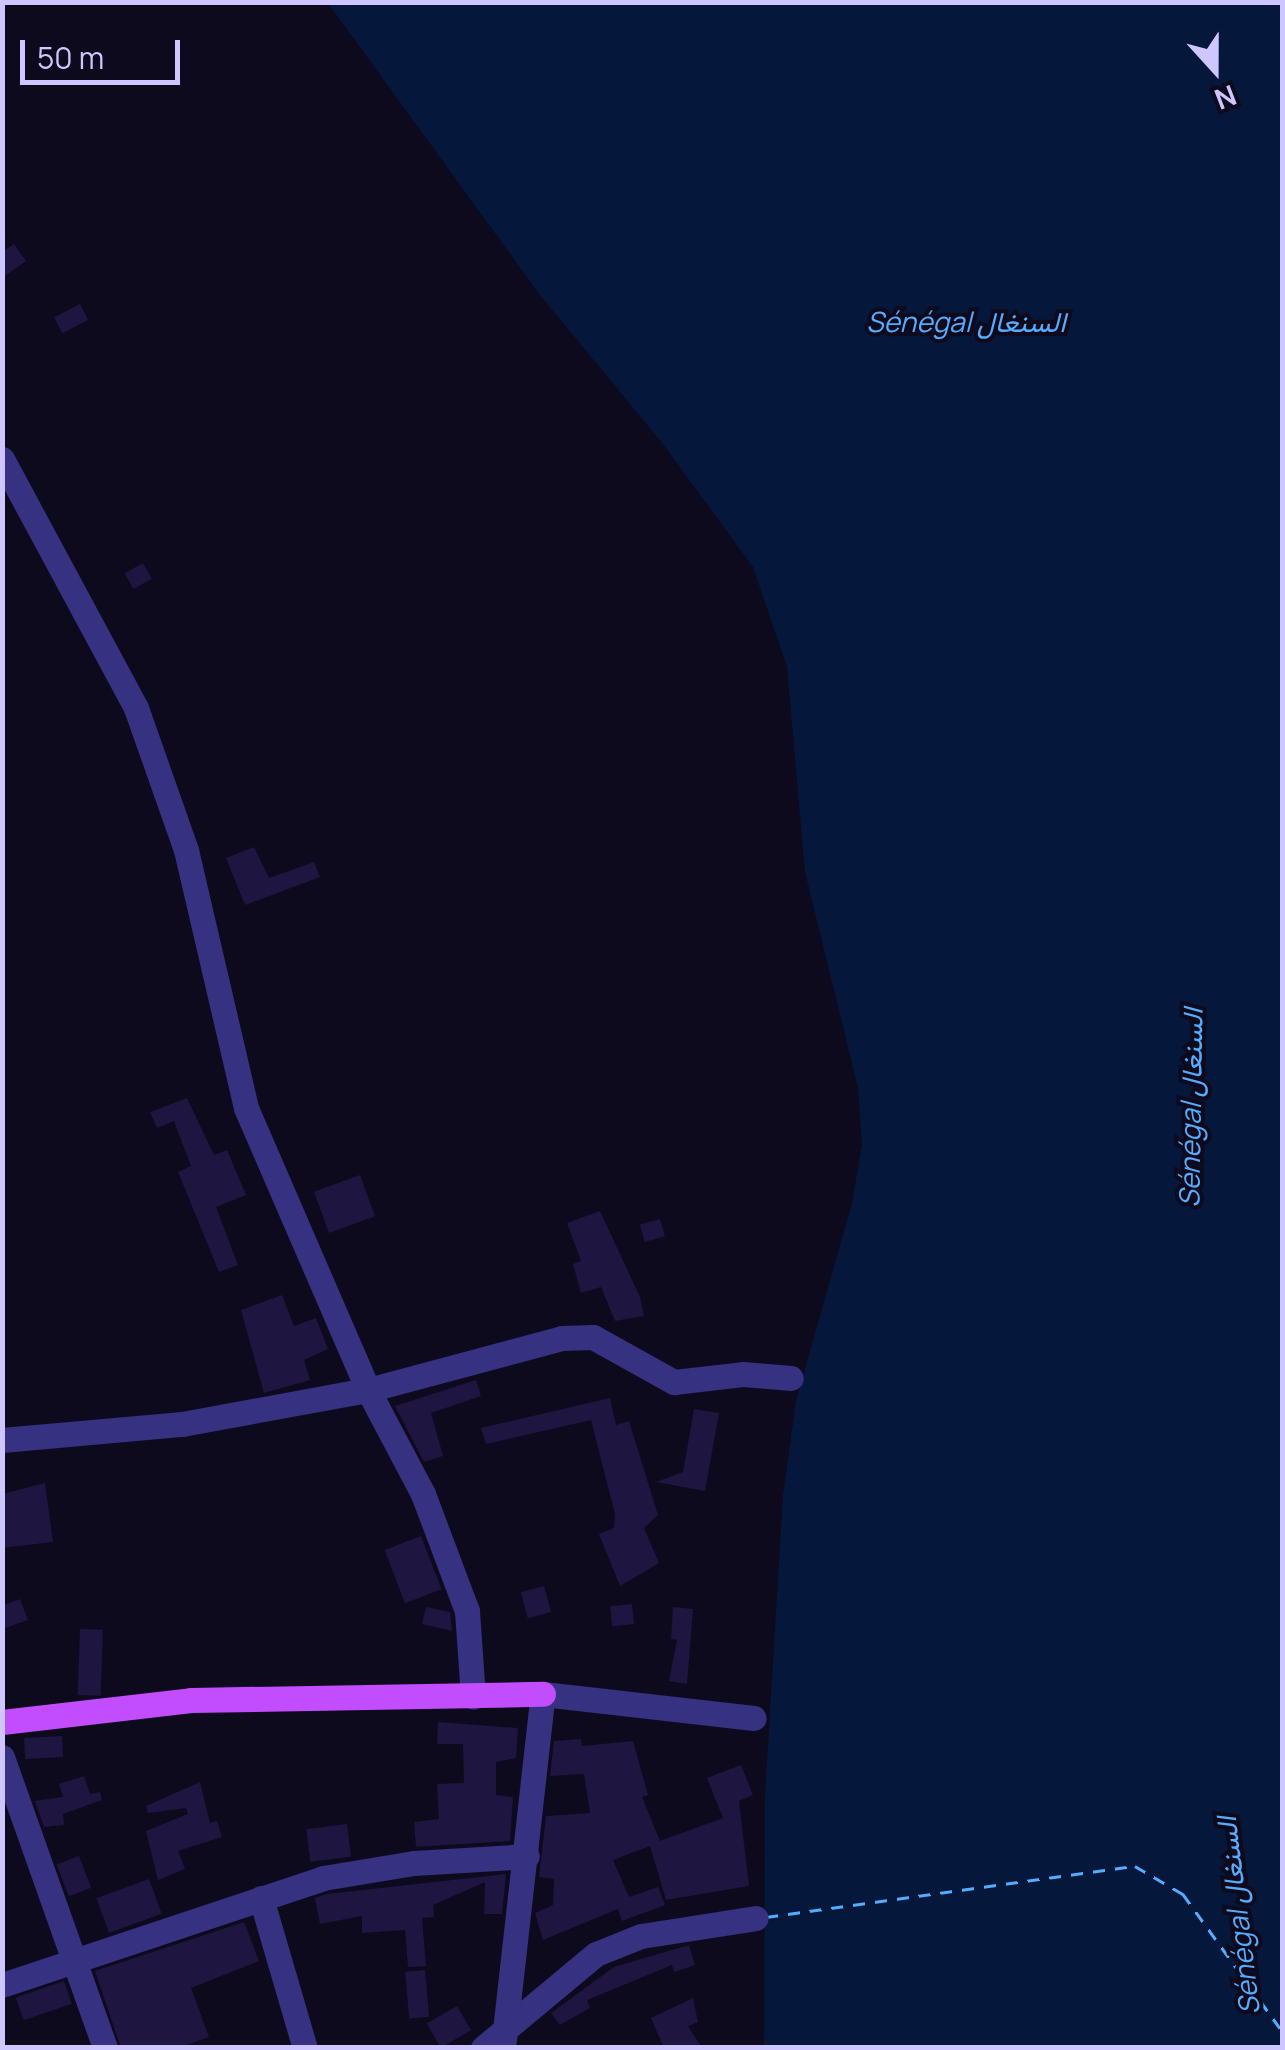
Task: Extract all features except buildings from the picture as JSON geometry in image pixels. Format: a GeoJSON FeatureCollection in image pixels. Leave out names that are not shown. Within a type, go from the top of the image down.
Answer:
{"type":"FeatureCollection","features":[{"type":"Feature","properties":{"kind":"main road"},"geometry":{"type":"LineString","coordinates":[[2,1722],[191,1700],[543,1694]]}},
{"type":"Feature","properties":{"kind":"street"},"geometry":{"type":"LineString","coordinates":[[2,460],[136,708],[186,850],[246,1108],[368,1390],[423,1494],[467,1610],[473,1697]]}},
{"type":"Feature","properties":{"kind":"street"},"geometry":{"type":"LineString","coordinates":[[2,1440],[182,1424],[368,1390],[562,1338],[594,1337],[674,1382],[743,1374],[791,1378]]}},
{"type":"Feature","properties":{"kind":"street"},"geometry":{"type":"LineString","coordinates":[[505,2038],[543,1694],[754,1718]]}},
{"type":"Feature","properties":{"kind":"street"},"geometry":{"type":"LineString","coordinates":[[2,1757],[105,2048]]}},
{"type":"Feature","properties":{"kind":"street"},"geometry":{"type":"LineString","coordinates":[[2,1985],[75,1964],[261,1898],[370,1868],[527,1856]]}},
{"type":"Feature","properties":{"kind":"street"},"geometry":{"type":"LineString","coordinates":[[261,1898],[305,2048]]}},
{"type":"Feature","properties":{"kind":"street"},"geometry":{"type":"LineString","coordinates":[[483,2048],[505,2038],[564,1974],[596,1954],[641,1936],[756,1918]]}},
{"type":"Feature","properties":{"kind":"water","name":"Sénégal السنغال"},"geometry":{"type":"Polygon","coordinates":[[[328,3],[1282,3],[1282,2047],[764,2047],[765,1795],[783,1495],[796,1401],[852,1203],[862,1145],[858,1088],[805,872],[787,667],[753,567],[663,444],[540,295],[328,3]]]}},
{"type":"Feature","properties":{"kind":"ferry route"},"geometry":{"type":"LineString","coordinates":[[766,1917],[1135,1866],[1183,1894],[1282,2031]]}}]}
